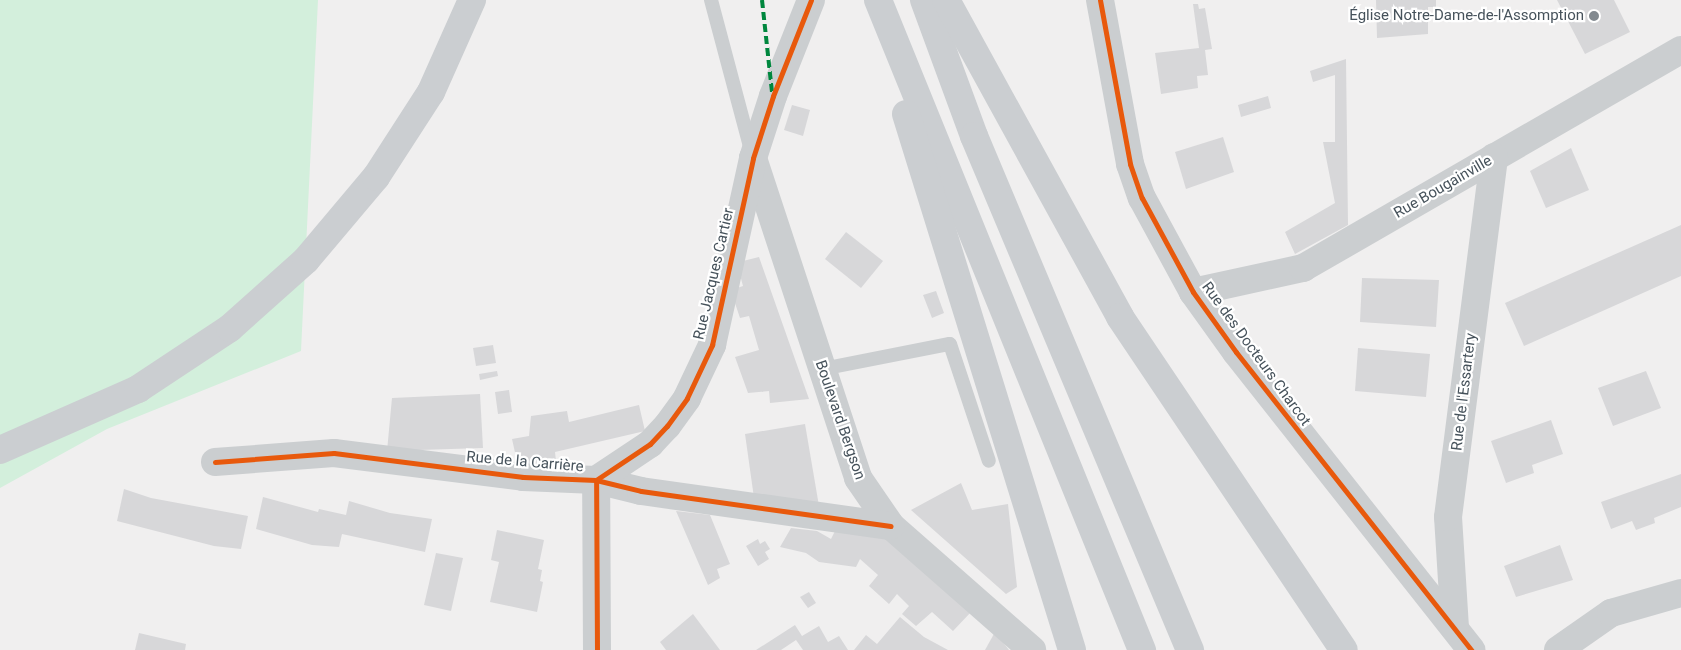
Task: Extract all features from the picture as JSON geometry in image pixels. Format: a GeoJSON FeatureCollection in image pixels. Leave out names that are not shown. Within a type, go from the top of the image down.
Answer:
{"type":"FeatureCollection","features":[{"type":"Feature","properties":{"kind":"main road"},"geometry":{"type":"LineString","coordinates":[[0,450],[138,389],[230,328],[306,260],[376,178],[431,92],[472,0]]}},
{"type":"Feature","properties":{"kind":"main road"},"geometry":{"type":"LineString","coordinates":[[870,0],[1072,650]]}},
{"type":"Feature","properties":{"kind":"main road"},"geometry":{"type":"LineString","coordinates":[[878,0],[1142,650]]}},
{"type":"Feature","properties":{"kind":"main road"},"geometry":{"type":"LineString","coordinates":[[924,0],[974,136],[1190,650]]}},
{"type":"Feature","properties":{"kind":"main road"},"geometry":{"type":"LineString","coordinates":[[946,0],[1120,317],[1344,650]]}},
{"type":"Feature","properties":{"kind":"street","name":"Rue Jacques Cartier"},"geometry":{"type":"LineString","coordinates":[[596,480],[650,444],[687,398],[712,345],[753,158],[773,96],[811,0]]}},
{"type":"Feature","properties":{"kind":"street","name":"Rue des Docteurs Charcot"},"geometry":{"type":"LineString","coordinates":[[1100,0],[1130,164],[1142,198],[1193,292],[1282,412],[1471,650]]}},
{"type":"Feature","properties":{"kind":"street","name":"Rue Bougainville"},"geometry":{"type":"LineString","coordinates":[[1193,292],[1303,268],[1681,50]]}},
{"type":"Feature","properties":{"kind":"street","name":"Rue de l'Essartery"},"geometry":{"type":"LineString","coordinates":[[1455,628],[1448,517],[1494,157]]}},
{"type":"Feature","properties":{"kind":"street","name":"Boulevard Bergson"},"geometry":{"type":"LineString","coordinates":[[753,158],[858,478],[891,526],[1028,647]]}},
{"type":"Feature","properties":{"kind":"street","name":"Rue de la Carrière"},"geometry":{"type":"LineString","coordinates":[[215,462],[334,453],[522,477],[596,480],[642,492],[891,526]]}},
{"type":"Feature","properties":{"kind":"street"},"geometry":{"type":"LineString","coordinates":[[596,480],[597,650]]}},
{"type":"Feature","properties":{"kind":"street"},"geometry":{"type":"LineString","coordinates":[[1560,649],[1611,613],[1681,593]]}},
{"type":"Feature","properties":{"kind":"lane"},"geometry":{"type":"LineString","coordinates":[[711,0],[753,158]]}},
{"type":"Feature","properties":{"kind":"lane"},"geometry":{"type":"LineString","coordinates":[[822,369],[950,344],[989,461]]}},
{"type":"Feature","properties":{"kind":"green space"},"geometry":{"type":"Polygon","coordinates":[[[0,0],[318,0],[301,351],[107,429],[0,488],[0,0]]]}},
{"type":"Feature","properties":{"kind":"building"},"geometry":{"type":"Polygon","coordinates":[[[1376,0],[1436,0],[1436,7],[1428,7],[1428,34],[1377,38],[1376,0]]]}},
{"type":"Feature","properties":{"kind":"building","name":"Église Notre-Dame-de-l'Assomption"},"geometry":{"type":"Polygon","coordinates":[[[1557,0],[1614,0],[1630,32],[1585,54],[1557,0]]]}},
{"type":"Feature","properties":{"kind":"building"},"geometry":{"type":"Polygon","coordinates":[[[1193,4],[1198,4],[1199,9],[1205,8],[1212,49],[1205,50],[1208,75],[1197,76],[1198,88],[1161,94],[1155,53],[1199,48],[1193,4]]]}},
{"type":"Feature","properties":{"kind":"building"},"geometry":{"type":"Polygon","coordinates":[[[1346,59],[1348,225],[1295,254],[1285,232],[1335,203],[1323,142],[1335,142],[1335,75],[1313,82],[1310,71],[1346,59]]]}},
{"type":"Feature","properties":{"kind":"building"},"geometry":{"type":"Polygon","coordinates":[[[1268,96],[1271,108],[1241,117],[1238,105],[1268,96]]]}},
{"type":"Feature","properties":{"kind":"building"},"geometry":{"type":"Polygon","coordinates":[[[792,105],[810,110],[803,136],[784,130],[792,105]]]}},
{"type":"Feature","properties":{"kind":"building"},"geometry":{"type":"Polygon","coordinates":[[[1223,137],[1234,172],[1186,189],[1175,152],[1223,137]]]}},
{"type":"Feature","properties":{"kind":"building"},"geometry":{"type":"Polygon","coordinates":[[[1571,148],[1589,190],[1546,208],[1530,171],[1571,148]]]}},
{"type":"Feature","properties":{"kind":"building"},"geometry":{"type":"Polygon","coordinates":[[[1681,225],[1681,276],[1524,346],[1505,303],[1681,225]]]}},
{"type":"Feature","properties":{"kind":"building"},"geometry":{"type":"Polygon","coordinates":[[[846,232],[883,261],[861,288],[825,259],[846,232]]]}},
{"type":"Feature","properties":{"kind":"building"},"geometry":{"type":"Polygon","coordinates":[[[759,257],[809,399],[770,403],[769,391],[748,393],[735,357],[759,350],[749,316],[740,318],[734,300],[737,288],[743,286],[740,275],[743,261],[759,257]]]}},
{"type":"Feature","properties":{"kind":"building"},"geometry":{"type":"Polygon","coordinates":[[[1362,278],[1439,280],[1436,327],[1360,322],[1362,278]]]}},
{"type":"Feature","properties":{"kind":"building"},"geometry":{"type":"Polygon","coordinates":[[[936,291],[944,313],[932,318],[923,295],[936,291]]]}},
{"type":"Feature","properties":{"kind":"building"},"geometry":{"type":"Polygon","coordinates":[[[493,345],[496,363],[476,366],[473,348],[493,345]]]}},
{"type":"Feature","properties":{"kind":"building"},"geometry":{"type":"Polygon","coordinates":[[[1358,348],[1430,354],[1426,397],[1355,391],[1358,348]]]}},
{"type":"Feature","properties":{"kind":"building"},"geometry":{"type":"Polygon","coordinates":[[[497,371],[498,376],[480,380],[479,374],[497,371]]]}},
{"type":"Feature","properties":{"kind":"building"},"geometry":{"type":"Polygon","coordinates":[[[1646,371],[1661,408],[1613,426],[1598,388],[1646,371]]]}},
{"type":"Feature","properties":{"kind":"building"},"geometry":{"type":"Polygon","coordinates":[[[509,390],[512,412],[498,414],[495,392],[509,390]]]}},
{"type":"Feature","properties":{"kind":"building"},"geometry":{"type":"Polygon","coordinates":[[[480,394],[483,448],[387,451],[392,398],[480,394]]]}},
{"type":"Feature","properties":{"kind":"building"},"geometry":{"type":"Polygon","coordinates":[[[639,405],[645,431],[555,452],[556,461],[518,466],[512,439],[529,436],[531,416],[567,411],[569,422],[639,405]]]}},
{"type":"Feature","properties":{"kind":"building"},"geometry":{"type":"Polygon","coordinates":[[[1551,420],[1563,454],[1532,465],[1534,473],[1506,483],[1491,441],[1551,420]]]}},
{"type":"Feature","properties":{"kind":"building"},"geometry":{"type":"Polygon","coordinates":[[[805,424],[819,506],[754,498],[745,434],[805,424]]]}},
{"type":"Feature","properties":{"kind":"building"},"geometry":{"type":"Polygon","coordinates":[[[1681,474],[1681,507],[1654,518],[1655,523],[1636,530],[1632,521],[1611,529],[1601,502],[1681,474]]]}},
{"type":"Feature","properties":{"kind":"building"},"geometry":{"type":"Polygon","coordinates":[[[961,483],[972,510],[1008,504],[1017,587],[1006,594],[911,510],[961,483]]]}},
{"type":"Feature","properties":{"kind":"building"},"geometry":{"type":"Polygon","coordinates":[[[124,489],[151,498],[248,516],[241,549],[214,546],[117,521],[124,489]]]}},
{"type":"Feature","properties":{"kind":"building"},"geometry":{"type":"Polygon","coordinates":[[[263,497],[318,512],[319,509],[346,515],[349,501],[390,513],[432,519],[425,552],[342,534],[339,547],[312,545],[256,529],[263,497]]]}},
{"type":"Feature","properties":{"kind":"building"},"geometry":{"type":"Polygon","coordinates":[[[676,511],[710,515],[730,564],[717,569],[720,578],[708,585],[676,511]]]}},
{"type":"Feature","properties":{"kind":"building"},"geometry":{"type":"Polygon","coordinates":[[[791,528],[817,531],[831,539],[835,531],[887,539],[971,612],[953,631],[932,612],[916,626],[902,614],[909,606],[897,594],[889,604],[869,586],[878,575],[860,559],[856,567],[819,562],[806,553],[780,547],[791,528]]]}},
{"type":"Feature","properties":{"kind":"building"},"geometry":{"type":"Polygon","coordinates":[[[497,530],[544,540],[538,569],[542,570],[540,581],[543,582],[537,612],[490,602],[499,562],[491,560],[497,530]]]}},
{"type":"Feature","properties":{"kind":"building"},"geometry":{"type":"Polygon","coordinates":[[[758,539],[760,544],[765,541],[770,549],[765,552],[769,559],[758,566],[746,546],[758,539]]]}},
{"type":"Feature","properties":{"kind":"building"},"geometry":{"type":"Polygon","coordinates":[[[1560,545],[1573,580],[1516,597],[1504,566],[1560,545]]]}},
{"type":"Feature","properties":{"kind":"building"},"geometry":{"type":"Polygon","coordinates":[[[436,553],[463,558],[451,611],[424,605],[436,553]]]}},
{"type":"Feature","properties":{"kind":"building"},"geometry":{"type":"Polygon","coordinates":[[[809,592],[816,603],[808,608],[800,597],[809,592]]]}},
{"type":"Feature","properties":{"kind":"building"},"geometry":{"type":"Polygon","coordinates":[[[693,614],[720,650],[666,650],[660,642],[693,614]]]}},
{"type":"Feature","properties":{"kind":"building"},"geometry":{"type":"Polygon","coordinates":[[[900,617],[924,637],[948,650],[854,650],[866,635],[877,644],[900,617]]]}},
{"type":"Feature","properties":{"kind":"building"},"geometry":{"type":"Polygon","coordinates":[[[795,625],[802,636],[819,626],[828,642],[839,636],[848,650],[803,650],[796,640],[781,650],[756,650],[795,625]]]}},
{"type":"Feature","properties":{"kind":"building"},"geometry":{"type":"Polygon","coordinates":[[[995,632],[1009,650],[985,650],[995,632]]]}},
{"type":"Feature","properties":{"kind":"building"},"geometry":{"type":"Polygon","coordinates":[[[139,633],[186,644],[185,650],[135,650],[139,633]]]}},
{"type":"Feature","properties":{"kind":"marked path"},"geometry":{"type":"LineString","coordinates":[[762,0],[772,92]]}},
{"type":"Feature","properties":{"kind":"cycle path"},"geometry":{"type":"LineString","coordinates":[[597,650],[596,480],[650,444],[667,426],[687,398],[712,345],[753,158],[773,96],[811,0]]}},
{"type":"Feature","properties":{"kind":"cycle path"},"geometry":{"type":"LineString","coordinates":[[1100,0],[1130,164],[1142,198],[1193,292],[1236,352],[1471,650]]}},
{"type":"Feature","properties":{"kind":"cycle path"},"geometry":{"type":"LineString","coordinates":[[215,462],[334,453],[523,477],[596,480],[641,491],[891,526]]}},
{"type":"Feature","properties":{"kind":"place","name":"Église Notre-Dame-de-l'Assomption"},"geometry":{"type":"Point","coordinates":[1594,16]}}]}
